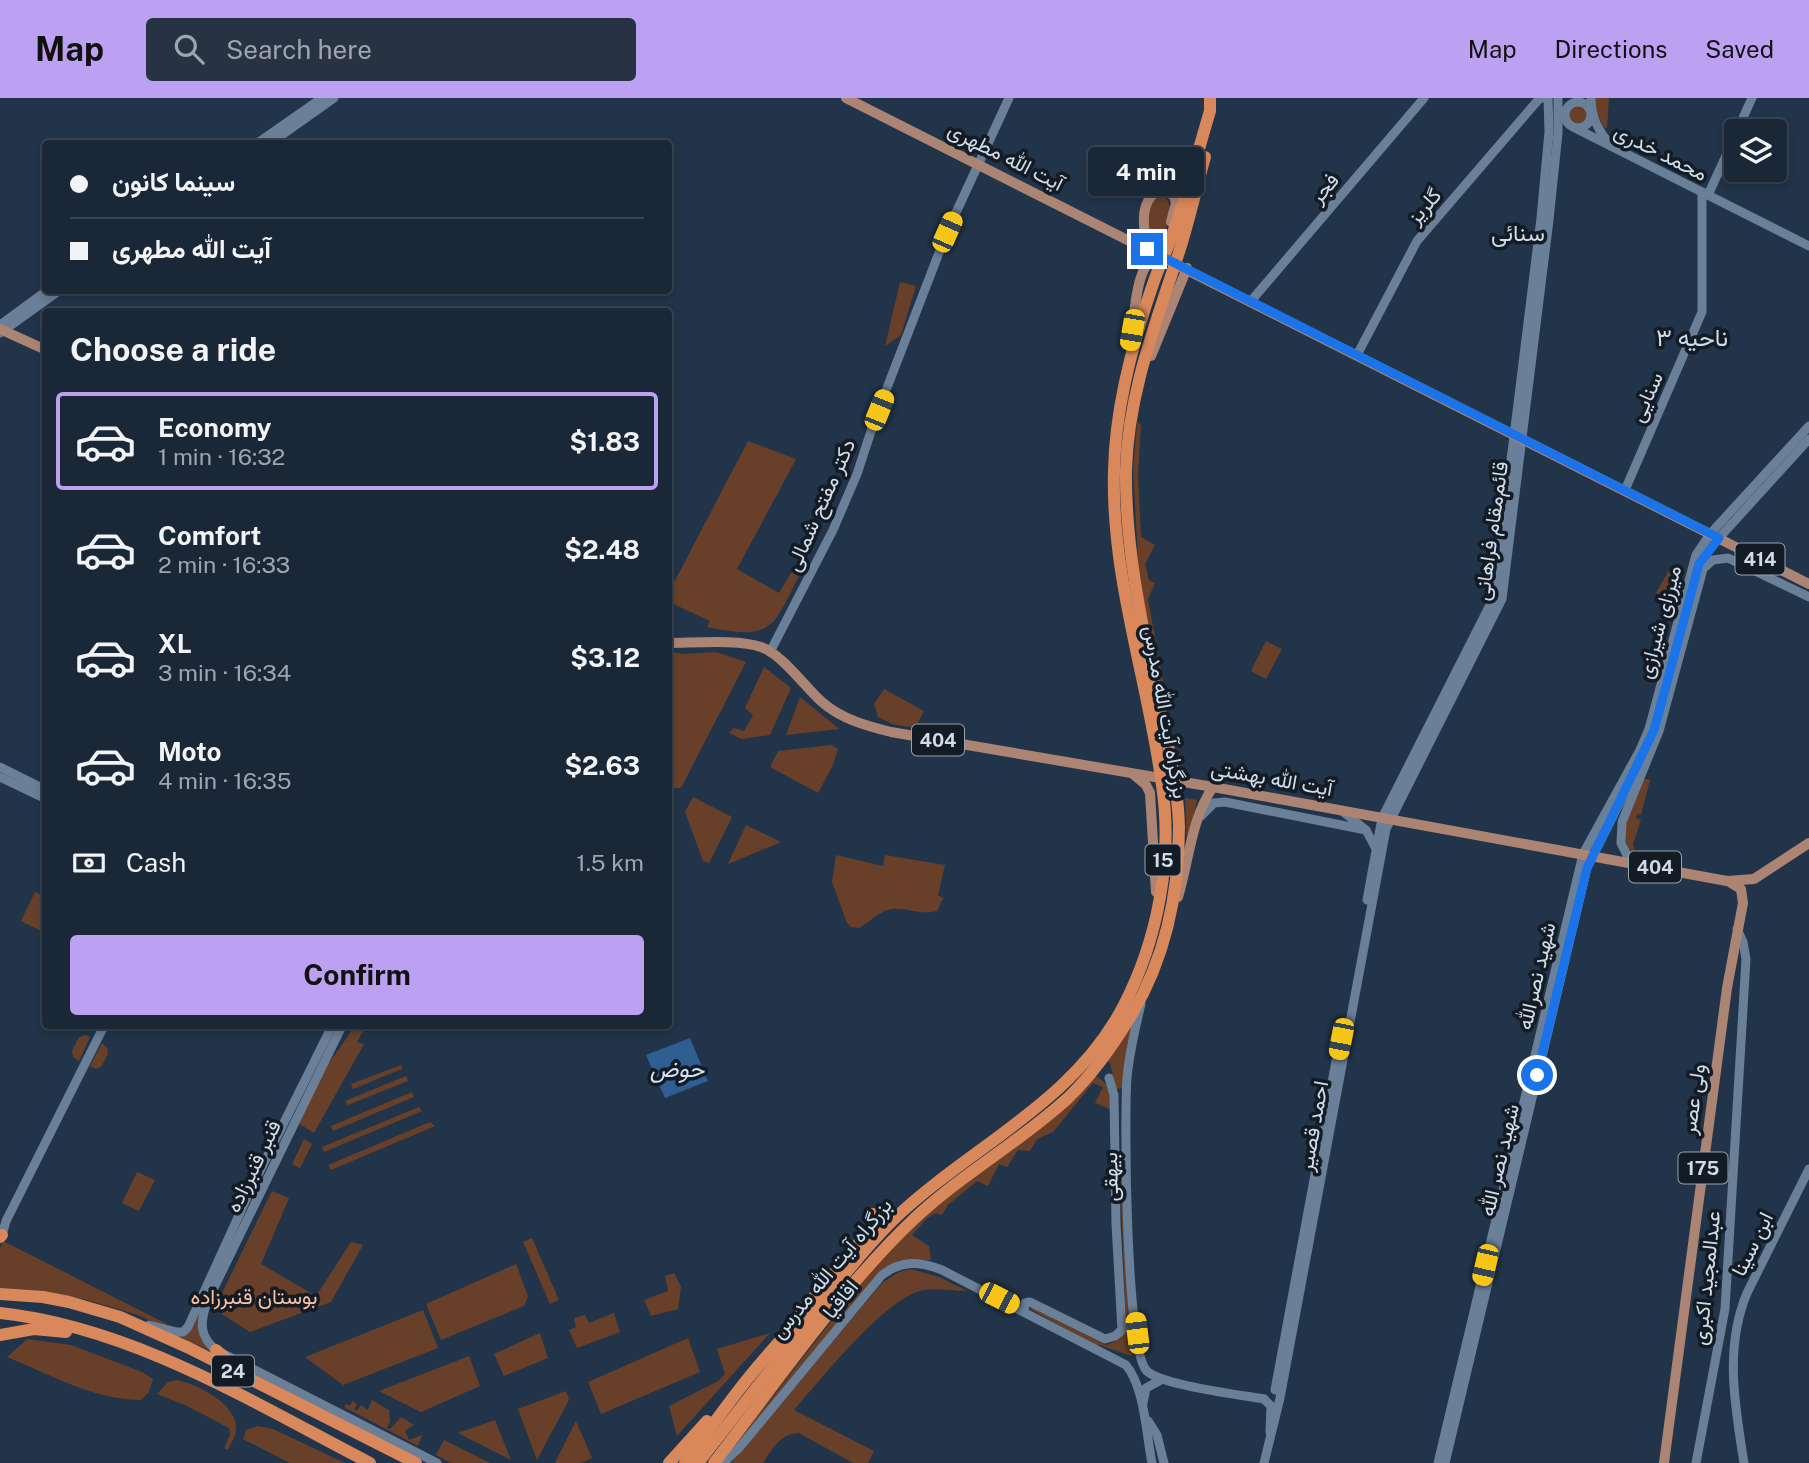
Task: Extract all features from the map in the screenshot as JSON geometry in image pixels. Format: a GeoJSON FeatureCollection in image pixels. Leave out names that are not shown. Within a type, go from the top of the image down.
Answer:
{"type":"FeatureCollection","features":[{"type":"Feature","properties":{"kind":"highway","name":"بزرگراه آیت الله مدرس"},"geometry":{"type":"LineString","coordinates":[[698,1463],[832,1290],[881,1233],[919,1196],[1028,1115],[1087,1060],[1111,1027],[1128,997],[1150,942],[1160,901],[1164,801],[1121,575],[1115,520],[1117,424],[1133,346],[1154,279],[1174,230],[1210,111],[1210,98]]}},
{"type":"Feature","properties":{"kind":"highway","name":"بزرگراه آیت الله مدرس"},"geometry":{"type":"LineString","coordinates":[[714,1463],[842,1298],[890,1244],[935,1201],[1053,1111],[1092,1072],[1133,1013],[1165,937],[1178,861],[1177,803],[1134,574],[1126,470],[1133,410],[1150,334],[1180,249],[1217,114],[1218,98]]}},
{"type":"Feature","properties":{"kind":"highway"},"geometry":{"type":"LineString","coordinates":[[685,1463],[757,1366],[873,1226],[873,1214]]}},
{"type":"Feature","properties":{"kind":"highway"},"geometry":{"type":"LineString","coordinates":[[778,1340],[832,1290]]}},
{"type":"Feature","properties":{"kind":"highway","name":"24"},"geometry":{"type":"LineString","coordinates":[[0,1294],[43,1297],[120,1317],[416,1463]]}},
{"type":"Feature","properties":{"kind":"highway","name":"24"},"geometry":{"type":"LineString","coordinates":[[0,1313],[72,1325],[118,1342],[192,1372],[370,1463]]}},
{"type":"Feature","properties":{"kind":"highway"},"geometry":{"type":"LineString","coordinates":[[0,1335],[26,1329],[41,1329],[118,1342]]}},
{"type":"Feature","properties":{"kind":"highway"},"geometry":{"type":"LineString","coordinates":[[216,1350],[248,1378],[277,1382]]}},
{"type":"Feature","properties":{"kind":"highway"},"geometry":{"type":"LineString","coordinates":[[669,1463],[757,1366]]}},
{"type":"Feature","properties":{"kind":"main road"},"geometry":{"type":"LineString","coordinates":[[262,140],[322,98]]}},
{"type":"Feature","properties":{"kind":"main road"},"geometry":{"type":"LineString","coordinates":[[275,140],[334,98]]}},
{"type":"Feature","properties":{"kind":"main road","name":"آیت الله مطهری"},"geometry":{"type":"LineString","coordinates":[[846,98],[1809,584]]}},
{"type":"Feature","properties":{"kind":"main road","name":"دکتر مفتح شمالی"},"geometry":{"type":"LineString","coordinates":[[770,652],[833,530],[947,232],[1009,98]]}},
{"type":"Feature","properties":{"kind":"main road","name":"فجر"},"geometry":{"type":"LineString","coordinates":[[1251,301],[1424,98]]}},
{"type":"Feature","properties":{"kind":"main road","name":"گلریز"},"geometry":{"type":"LineString","coordinates":[[1357,355],[1417,241],[1542,98]]}},
{"type":"Feature","properties":{"kind":"main road","name":"قائم‌مقام فراهانی"},"geometry":{"type":"LineString","coordinates":[[1548,98],[1553,118]]}},
{"type":"Feature","properties":{"kind":"main road","name":"قائم‌مقام فراهانی"},"geometry":{"type":"LineString","coordinates":[[1385,819],[1501,602],[1518,436],[1548,233],[1553,118],[1558,98]]}},
{"type":"Feature","properties":{"kind":"main road"},"geometry":{"type":"LineString","coordinates":[[1591,98],[1591,112],[1588,124],[1581,128],[1571,126],[1565,119],[1565,111],[1571,100],[1583,103],[1591,112],[1605,137],[1617,150]]}},
{"type":"Feature","properties":{"kind":"main road","name":"سنایی"},"geometry":{"type":"LineString","coordinates":[[1743,119],[1752,98]]}},
{"type":"Feature","properties":{"kind":"main road","name":"محمد خدری"},"geometry":{"type":"LineString","coordinates":[[1553,118],[1809,246]]}},
{"type":"Feature","properties":{"kind":"main road","name":"سنایی"},"geometry":{"type":"LineString","coordinates":[[1625,490],[1702,312],[1705,194],[1724,157]]}},
{"type":"Feature","properties":{"kind":"main road"},"geometry":{"type":"LineString","coordinates":[[1147,249],[1143,219],[1145,207],[1156,191],[1166,191],[1174,196],[1175,203],[1154,279]]}},
{"type":"Feature","properties":{"kind":"main road"},"geometry":{"type":"LineString","coordinates":[[1117,424],[1139,288],[1147,265],[1162,258]]}},
{"type":"Feature","properties":{"kind":"main road"},"geometry":{"type":"LineString","coordinates":[[1133,410],[1185,267]]}},
{"type":"Feature","properties":{"kind":"main road"},"geometry":{"type":"LineString","coordinates":[[1,329],[43,294]]}},
{"type":"Feature","properties":{"kind":"main road"},"geometry":{"type":"LineString","coordinates":[[1,329],[54,294]]}},
{"type":"Feature","properties":{"kind":"main road"},"geometry":{"type":"LineString","coordinates":[[1,329],[42,349]]}},
{"type":"Feature","properties":{"kind":"main road","name":"میرزای شیرازی"},"geometry":{"type":"LineString","coordinates":[[1587,855],[1649,729],[1693,561],[1809,425]]}},
{"type":"Feature","properties":{"kind":"main road","name":"میرزای شیرازی"},"geometry":{"type":"LineString","coordinates":[[1714,536],[1809,439]]}},
{"type":"Feature","properties":{"kind":"main road","name":"میرزای شیرازی"},"geometry":{"type":"LineString","coordinates":[[1631,863],[1620,843],[1622,822],[1659,731],[1703,569],[1713,560],[1728,558],[1809,597]]}},
{"type":"Feature","properties":{"kind":"main road"},"geometry":{"type":"LineString","coordinates":[[672,643],[752,645],[770,652]]}},
{"type":"Feature","properties":{"kind":"main road","name":"آیت الله بهشتی"},"geometry":{"type":"LineString","coordinates":[[770,652],[832,710],[891,732],[1213,787],[1727,881]]}},
{"type":"Feature","properties":{"kind":"main road"},"geometry":{"type":"LineString","coordinates":[[0,767],[42,788]]}},
{"type":"Feature","properties":{"kind":"main road"},"geometry":{"type":"LineString","coordinates":[[1130,773],[1149,788],[1156,893],[1160,901]]}},
{"type":"Feature","properties":{"kind":"main road"},"geometry":{"type":"LineString","coordinates":[[0,777],[42,797]]}},
{"type":"Feature","properties":{"kind":"main road"},"geometry":{"type":"LineString","coordinates":[[1170,917],[1179,895],[1196,823],[1205,798],[1213,787]]}},
{"type":"Feature","properties":{"kind":"main road"},"geometry":{"type":"LineString","coordinates":[[1255,795],[1268,811]]}},
{"type":"Feature","properties":{"kind":"main road"},"geometry":{"type":"LineString","coordinates":[[1196,823],[1205,810],[1216,802],[1366,830]]}},
{"type":"Feature","properties":{"kind":"main road"},"geometry":{"type":"LineString","coordinates":[[1310,819],[1323,807]]}},
{"type":"Feature","properties":{"kind":"main road"},"geometry":{"type":"LineString","coordinates":[[1342,811],[1366,830],[1375,848]]}},
{"type":"Feature","properties":{"kind":"main road","name":"احمد قصیر"},"geometry":{"type":"LineString","coordinates":[[1330,1113],[1375,848],[1385,819]]}},
{"type":"Feature","properties":{"kind":"main road","name":"احمد قصیر"},"geometry":{"type":"LineString","coordinates":[[1270,1433],[1275,1426],[1278,1394],[1385,819]]}},
{"type":"Feature","properties":{"kind":"main road"},"geometry":{"type":"LineString","coordinates":[[1727,881],[1754,879],[1809,843]]}},
{"type":"Feature","properties":{"kind":"main road","name":"شهید نصرالله"},"geometry":{"type":"LineString","coordinates":[[1517,1147],[1587,855]]}},
{"type":"Feature","properties":{"kind":"main road","name":"ولی عصر"},"geometry":{"type":"LineString","coordinates":[[1664,1463],[1727,988],[1743,908],[1743,893],[1739,887],[1727,881]]}},
{"type":"Feature","properties":{"kind":"main road","name":"عبدالمجید اکبری"},"geometry":{"type":"LineString","coordinates":[[1696,1463],[1727,1295],[1746,959],[1737,929]]}},
{"type":"Feature","properties":{"kind":"main road","name":"بیهقی"},"geometry":{"type":"LineString","coordinates":[[1145,987],[1129,1055],[1126,1096],[1132,1296],[1139,1352],[1144,1367],[1161,1380]]}},
{"type":"Feature","properties":{"kind":"main road"},"geometry":{"type":"LineString","coordinates":[[2,1230],[102,1029]]}},
{"type":"Feature","properties":{"kind":"main road","name":"قنبر قنبرزاده"},"geometry":{"type":"LineString","coordinates":[[120,1317],[183,1332],[201,1300],[227,1240],[331,1029]]}},
{"type":"Feature","properties":{"kind":"main road","name":"قنبر قنبرزاده"},"geometry":{"type":"LineString","coordinates":[[216,1350],[204,1336],[202,1325],[207,1302],[340,1029]]}},
{"type":"Feature","properties":{"kind":"main road"},"geometry":{"type":"LineString","coordinates":[[320,1068],[347,1029]]}},
{"type":"Feature","properties":{"kind":"main road","name":"بیهقی"},"geometry":{"type":"LineString","coordinates":[[1109,1078],[1114,1095],[1122,1330],[1115,1336]]}},
{"type":"Feature","properties":{"kind":"main road"},"geometry":{"type":"LineString","coordinates":[[1114,1095],[1119,1092],[1126,1096]]}},
{"type":"Feature","properties":{"kind":"main road","name":"شهید نصر الله"},"geometry":{"type":"LineString","coordinates":[[1449,1431],[1517,1147]]}},
{"type":"Feature","properties":{"kind":"main road","name":"ابن سینا"},"geometry":{"type":"LineString","coordinates":[[1744,1463],[1732,1377],[1743,1303],[1809,1169]]}},
{"type":"Feature","properties":{"kind":"main road"},"geometry":{"type":"LineString","coordinates":[[1115,1171],[1127,1172]]}},
{"type":"Feature","properties":{"kind":"main road","name":"اقاقیا"},"geometry":{"type":"LineString","coordinates":[[723,1463],[739,1448],[878,1280],[895,1267],[913,1263],[932,1266],[1126,1365]]}},
{"type":"Feature","properties":{"kind":"main road","name":"اقاقیا"},"geometry":{"type":"LineString","coordinates":[[1024,1312],[1025,1303],[1030,1302],[1101,1338],[1115,1336]]}},
{"type":"Feature","properties":{"kind":"main road"},"geometry":{"type":"LineString","coordinates":[[216,1350],[437,1463]]}},
{"type":"Feature","properties":{"kind":"main road"},"geometry":{"type":"LineString","coordinates":[[1139,1352],[1132,1363],[1126,1365],[1133,1375],[1143,1403],[1153,1463]]}},
{"type":"Feature","properties":{"kind":"main road"},"geometry":{"type":"LineString","coordinates":[[1143,1403],[1146,1388],[1161,1380],[1264,1399],[1278,1394]]}},
{"type":"Feature","properties":{"kind":"main road"},"geometry":{"type":"LineString","coordinates":[[1264,1399],[1271,1406],[1270,1433],[1264,1463]]}},
{"type":"Feature","properties":{"kind":"main road"},"geometry":{"type":"LineString","coordinates":[[1147,1419],[1157,1435],[1164,1463]]}},
{"type":"Feature","properties":{"kind":"main road"},"geometry":{"type":"LineString","coordinates":[[1438,1463],[1449,1431]]}},
{"type":"Feature","properties":{"kind":"main road"},"geometry":{"type":"LineString","coordinates":[[1445,1463],[1449,1431]]}},
{"type":"Feature","properties":{"kind":"green space"},"geometry":{"type":"Polygon","coordinates":[[[1594,98],[1609,98],[1607,128],[1604,128],[1594,106],[1594,98]]]}},
{"type":"Feature","properties":{"kind":"green space"},"geometry":{"type":"Polygon","coordinates":[[[1575,105],[1583,105],[1589,115],[1583,125],[1575,125],[1569,119],[1569,111],[1575,105]]]}},
{"type":"Feature","properties":{"kind":"green space"},"geometry":{"type":"Polygon","coordinates":[[[1158,196],[1164,196],[1168,201],[1170,212],[1159,242],[1149,235],[1147,230],[1150,209],[1158,196]]]}},
{"type":"Feature","properties":{"kind":"green space"},"geometry":{"type":"Polygon","coordinates":[[[900,282],[916,286],[901,335],[885,346],[900,282]]]}},
{"type":"Feature","properties":{"kind":"green space"},"geometry":{"type":"Polygon","coordinates":[[[1137,423],[1141,424],[1138,475],[1141,537],[1155,545],[1145,564],[1149,580],[1155,583],[1148,599],[1163,681],[1161,684],[1140,593],[1133,469],[1137,423]]]}},
{"type":"Feature","properties":{"kind":"green space"},"geometry":{"type":"Polygon","coordinates":[[[748,441],[796,459],[737,569],[779,593],[794,568],[801,572],[784,606],[769,626],[759,631],[746,632],[707,627],[710,621],[672,603],[672,586],[748,441]]]}},
{"type":"Feature","properties":{"kind":"green space"},"geometry":{"type":"Polygon","coordinates":[[[1669,570],[1679,575],[1673,602],[1656,593],[1669,570]]]}},
{"type":"Feature","properties":{"kind":"green space"},"geometry":{"type":"Polygon","coordinates":[[[1266,641],[1282,649],[1266,679],[1251,671],[1266,641]]]}},
{"type":"Feature","properties":{"kind":"green space"},"geometry":{"type":"Polygon","coordinates":[[[672,652],[716,652],[746,662],[681,788],[673,788],[672,652]]]}},
{"type":"Feature","properties":{"kind":"green space"},"geometry":{"type":"Polygon","coordinates":[[[764,667],[791,688],[770,735],[742,739],[729,733],[734,728],[744,731],[753,715],[745,708],[764,667]]]}},
{"type":"Feature","properties":{"kind":"green space"},"geometry":{"type":"Polygon","coordinates":[[[884,689],[924,711],[915,728],[892,724],[878,717],[874,704],[884,689]]]}},
{"type":"Feature","properties":{"kind":"green space"},"geometry":{"type":"Polygon","coordinates":[[[800,697],[839,729],[786,735],[800,697]]]}},
{"type":"Feature","properties":{"kind":"green space"},"geometry":{"type":"Polygon","coordinates":[[[831,745],[838,749],[818,793],[770,767],[778,751],[831,745]]]}},
{"type":"Feature","properties":{"kind":"green space"},"geometry":{"type":"Polygon","coordinates":[[[1642,780],[1650,780],[1641,815],[1637,814],[1636,818],[1641,820],[1633,844],[1635,855],[1629,847],[1625,829],[1634,798],[1642,780]]]}},
{"type":"Feature","properties":{"kind":"green space"},"geometry":{"type":"Polygon","coordinates":[[[693,797],[732,817],[709,863],[703,861],[685,812],[693,797]]]}},
{"type":"Feature","properties":{"kind":"green space"},"geometry":{"type":"Polygon","coordinates":[[[1185,798],[1197,800],[1188,848],[1187,847],[1185,798]]]}},
{"type":"Feature","properties":{"kind":"green space"},"geometry":{"type":"Polygon","coordinates":[[[746,825],[781,842],[728,864],[746,825]]]}},
{"type":"Feature","properties":{"kind":"green space"},"geometry":{"type":"Polygon","coordinates":[[[836,855],[883,866],[885,855],[945,865],[938,895],[943,898],[937,911],[887,910],[859,928],[851,927],[847,923],[832,882],[836,855]]]}},
{"type":"Feature","properties":{"kind":"green space"},"geometry":{"type":"Polygon","coordinates":[[[35,892],[42,895],[42,932],[21,921],[35,892]]]}},
{"type":"Feature","properties":{"kind":"green space"},"geometry":{"type":"Polygon","coordinates":[[[1136,1017],[1124,1088],[1116,1089],[1110,1063],[1106,1061],[1136,1017]]]}},
{"type":"Feature","properties":{"kind":"green space"},"geometry":{"type":"Polygon","coordinates":[[[353,1029],[364,1029],[357,1042],[364,1044],[314,1133],[298,1123],[329,1063],[353,1029]]]}},
{"type":"Feature","properties":{"kind":"green space"},"geometry":{"type":"Polygon","coordinates":[[[79,1037],[90,1037],[79,1061],[73,1057],[72,1051],[79,1037]]]}},
{"type":"Feature","properties":{"kind":"green space"},"geometry":{"type":"Polygon","coordinates":[[[102,1043],[108,1054],[101,1067],[96,1069],[90,1066],[102,1043]]]}},
{"type":"Feature","properties":{"kind":"green space"},"geometry":{"type":"Polygon","coordinates":[[[401,1065],[402,1069],[353,1089],[351,1084],[401,1065]]]}},
{"type":"Feature","properties":{"kind":"green space"},"geometry":{"type":"Polygon","coordinates":[[[406,1076],[408,1081],[348,1105],[345,1101],[406,1076]]]}},
{"type":"Feature","properties":{"kind":"green space"},"geometry":{"type":"Polygon","coordinates":[[[1095,1076],[1107,1086],[1112,1110],[1095,1103],[1103,1087],[1093,1083],[1053,1132],[1037,1139],[1030,1151],[1018,1150],[1007,1167],[999,1164],[988,1186],[977,1181],[948,1205],[942,1215],[936,1213],[927,1218],[912,1235],[929,1246],[931,1260],[901,1260],[881,1270],[736,1448],[734,1446],[874,1266],[923,1218],[1095,1076]]]}},
{"type":"Feature","properties":{"kind":"green space"},"geometry":{"type":"Polygon","coordinates":[[[412,1092],[414,1097],[333,1131],[331,1126],[412,1092]]]}},
{"type":"Feature","properties":{"kind":"green space"},"geometry":{"type":"Polygon","coordinates":[[[419,1107],[422,1111],[324,1152],[322,1147],[419,1107]]]}},
{"type":"Feature","properties":{"kind":"green space"},"geometry":{"type":"Polygon","coordinates":[[[430,1122],[435,1126],[331,1170],[328,1165],[430,1122]]]}},
{"type":"Feature","properties":{"kind":"green space"},"geometry":{"type":"Polygon","coordinates":[[[304,1139],[312,1144],[300,1168],[292,1164],[304,1139]]]}},
{"type":"Feature","properties":{"kind":"green space"},"geometry":{"type":"Polygon","coordinates":[[[137,1172],[155,1180],[139,1211],[122,1203],[137,1172]]]}},
{"type":"Feature","properties":{"kind":"green space"},"geometry":{"type":"Polygon","coordinates":[[[1120,1179],[1135,1352],[1131,1356],[1095,1345],[1030,1309],[1032,1307],[1106,1345],[1123,1334],[1126,1321],[1120,1179]]]}},
{"type":"Feature","properties":{"kind":"green space","name":"بوستان قنبرزاده"},"geometry":{"type":"Polygon","coordinates":[[[272,1191],[289,1198],[261,1264],[316,1296],[351,1242],[363,1245],[331,1302],[250,1332],[214,1309],[272,1191]]]}},
{"type":"Feature","properties":{"kind":"green space"},"geometry":{"type":"Polygon","coordinates":[[[532,1238],[559,1300],[550,1304],[523,1242],[532,1238]]]}},
{"type":"Feature","properties":{"kind":"green space"},"geometry":{"type":"Polygon","coordinates":[[[3,1241],[167,1324],[164,1326],[87,1300],[0,1290],[0,1248],[3,1241]]]}},
{"type":"Feature","properties":{"kind":"green space"},"geometry":{"type":"Polygon","coordinates":[[[516,1264],[528,1296],[524,1306],[441,1340],[426,1304],[516,1264]]]}},
{"type":"Feature","properties":{"kind":"green space"},"geometry":{"type":"Polygon","coordinates":[[[911,1269],[939,1277],[967,1291],[924,1290],[891,1307],[854,1341],[794,1410],[874,1451],[868,1463],[853,1463],[799,1433],[782,1439],[763,1463],[731,1463],[882,1283],[899,1272],[911,1269]]]}},
{"type":"Feature","properties":{"kind":"green space"},"geometry":{"type":"Polygon","coordinates":[[[674,1273],[681,1287],[678,1309],[651,1316],[644,1300],[668,1291],[665,1276],[674,1273]]]}},
{"type":"Feature","properties":{"kind":"green space"},"geometry":{"type":"Polygon","coordinates":[[[200,1307],[198,1325],[222,1357],[174,1334],[178,1334],[200,1307]]]}},
{"type":"Feature","properties":{"kind":"green space"},"geometry":{"type":"Polygon","coordinates":[[[423,1310],[438,1348],[343,1385],[305,1357],[423,1310]]]}},
{"type":"Feature","properties":{"kind":"green space"},"geometry":{"type":"Polygon","coordinates":[[[614,1313],[620,1332],[577,1348],[569,1330],[576,1327],[574,1318],[585,1315],[589,1323],[614,1313]]]}},
{"type":"Feature","properties":{"kind":"green space"},"geometry":{"type":"Polygon","coordinates":[[[540,1333],[548,1358],[504,1376],[494,1354],[540,1333]]]}},
{"type":"Feature","properties":{"kind":"green space"},"geometry":{"type":"Polygon","coordinates":[[[770,1333],[677,1436],[669,1406],[718,1381],[725,1374],[717,1349],[770,1333]]]}},
{"type":"Feature","properties":{"kind":"green space"},"geometry":{"type":"Polygon","coordinates":[[[688,1338],[700,1372],[601,1414],[588,1382],[688,1338]]]}},
{"type":"Feature","properties":{"kind":"green space"},"geometry":{"type":"Polygon","coordinates":[[[27,1339],[71,1345],[142,1372],[153,1379],[149,1392],[141,1400],[106,1396],[72,1385],[7,1357],[27,1339]]]}},
{"type":"Feature","properties":{"kind":"green space"},"geometry":{"type":"Polygon","coordinates":[[[469,1356],[480,1386],[421,1412],[379,1391],[469,1356]]]}},
{"type":"Feature","properties":{"kind":"green space"},"geometry":{"type":"Polygon","coordinates":[[[177,1380],[214,1396],[230,1411],[236,1428],[228,1450],[224,1448],[230,1435],[229,1428],[157,1394],[168,1382],[177,1380]]]}},
{"type":"Feature","properties":{"kind":"green space"},"geometry":{"type":"Polygon","coordinates":[[[566,1391],[569,1400],[537,1460],[518,1409],[566,1391]]]}},
{"type":"Feature","properties":{"kind":"green space"},"geometry":{"type":"Polygon","coordinates":[[[372,1400],[389,1410],[390,1421],[387,1428],[390,1429],[401,1417],[414,1425],[405,1431],[409,1440],[422,1435],[418,1446],[344,1407],[346,1404],[350,1406],[352,1401],[357,1404],[354,1409],[357,1411],[361,1405],[368,1410],[372,1400]]]}},
{"type":"Feature","properties":{"kind":"green space"},"geometry":{"type":"Polygon","coordinates":[[[495,1420],[511,1460],[458,1433],[495,1420]]]}},
{"type":"Feature","properties":{"kind":"green space"},"geometry":{"type":"Polygon","coordinates":[[[576,1421],[592,1458],[581,1463],[555,1463],[576,1421]]]}},
{"type":"Feature","properties":{"kind":"green space"},"geometry":{"type":"Polygon","coordinates":[[[258,1426],[273,1429],[345,1463],[290,1463],[243,1439],[246,1430],[258,1426]]]}},
{"type":"Feature","properties":{"kind":"green space"},"geometry":{"type":"Polygon","coordinates":[[[444,1440],[490,1463],[451,1463],[436,1455],[444,1440]]]}},
{"type":"Feature","properties":{"kind":"water","name":"حوض"},"geometry":{"type":"Polygon","coordinates":[[[690,1038],[708,1081],[665,1098],[646,1055],[690,1038]]]}},
{"type":"Feature","properties":{"kind":"district","name":"سنائی"},"geometry":{"type":"Point","coordinates":[1518,232]}},
{"type":"Feature","properties":{"kind":"district","name":"ناحیه ۳"},"geometry":{"type":"Point","coordinates":[1692,337]}},
{"type":"Feature","properties":{"kind":"route"},"geometry":{"type":"LineString","coordinates":[[1147,249],[1719,538],[1702,558],[1694,578],[1654,730],[1616,811],[1591,855],[1537,1075]]}}]}
